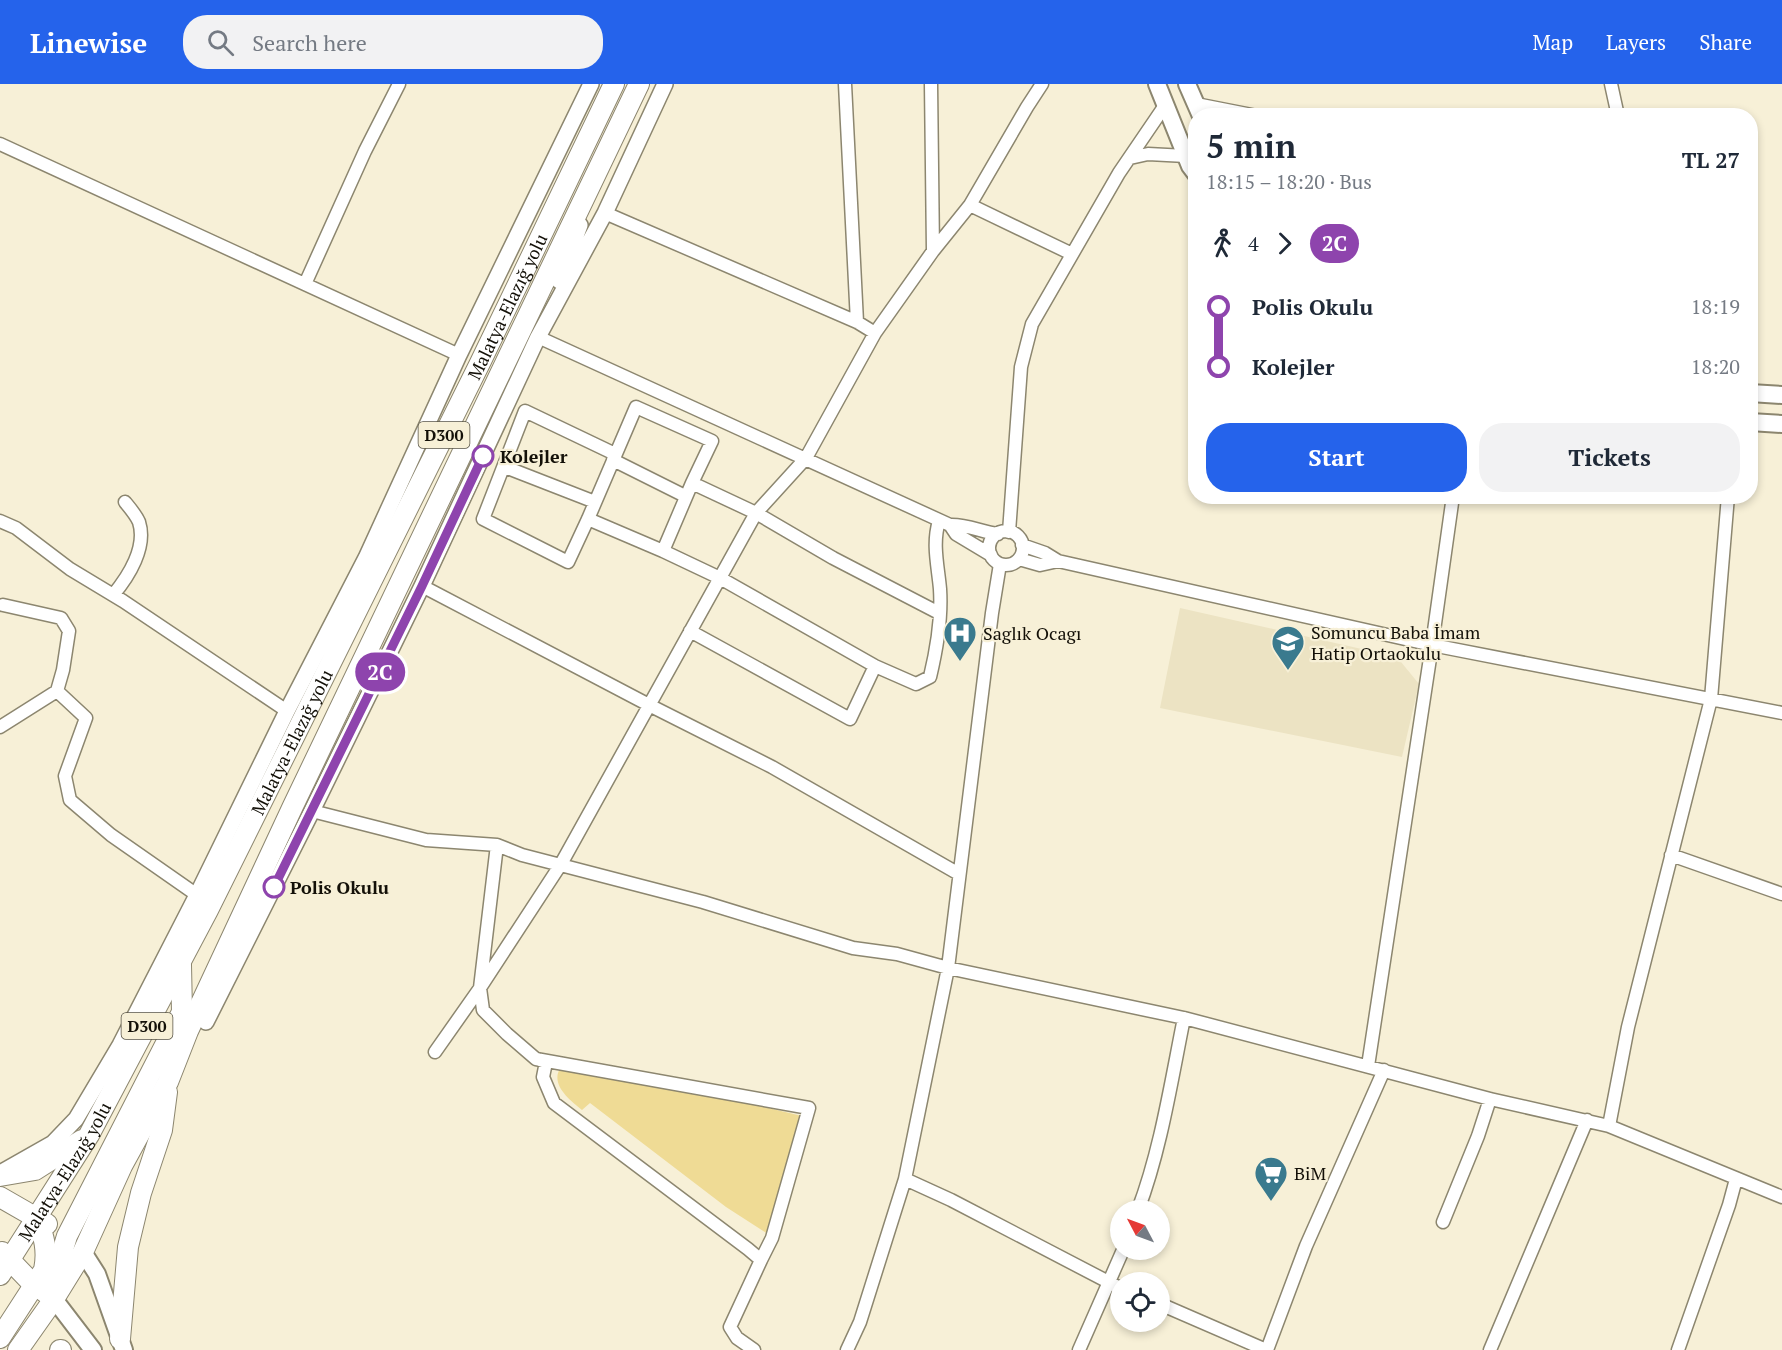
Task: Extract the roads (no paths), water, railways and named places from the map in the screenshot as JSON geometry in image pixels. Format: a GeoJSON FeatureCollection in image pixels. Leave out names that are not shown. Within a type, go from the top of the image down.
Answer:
{"type":"FeatureCollection","features":[{"type":"Feature","properties":{"kind":"highway","name":"Malatya-Elazığ yolu"},"geometry":{"type":"LineString","coordinates":[[2,1265],[36,1218],[89,1135],[181,961],[480,363],[614,84]]}},
{"type":"Feature","properties":{"kind":"highway","name":"Malatya-Elazığ yolu"},"geometry":{"type":"LineString","coordinates":[[83,1252],[122,1166],[168,1082],[188,1031],[293,806],[639,84]]}},
{"type":"Feature","properties":{"kind":"highway"},"geometry":{"type":"LineString","coordinates":[[2,1265],[32,1290],[54,1299],[57,1269],[70,1230],[182,1012],[181,961]]}},
{"type":"Feature","properties":{"kind":"highway"},"geometry":{"type":"LineString","coordinates":[[122,1345],[128,1247],[141,1193],[162,1130],[168,1082],[206,1022]]}},
{"type":"Feature","properties":{"kind":"highway"},"geometry":{"type":"LineString","coordinates":[[0,1175],[35,1170],[89,1135]]}},
{"type":"Feature","properties":{"kind":"highway"},"geometry":{"type":"LineString","coordinates":[[0,1197],[36,1218],[70,1230],[92,1234]]}},
{"type":"Feature","properties":{"kind":"highway"},"geometry":{"type":"LineString","coordinates":[[0,1338],[44,1270],[47,1257],[46,1243],[36,1218]]}},
{"type":"Feature","properties":{"kind":"highway"},"geometry":{"type":"LineString","coordinates":[[70,1230],[83,1252]]}},
{"type":"Feature","properties":{"kind":"highway","name":"D300"},"geometry":{"type":"LineString","coordinates":[[18,1350],[54,1299],[83,1252]]}},
{"type":"Feature","properties":{"kind":"main road"},"geometry":{"type":"LineString","coordinates":[[1157,84],[1188,160]]}},
{"type":"Feature","properties":{"kind":"main road"},"geometry":{"type":"LineString","coordinates":[[1187,84],[1198,108]]}},
{"type":"Feature","properties":{"kind":"main road"},"geometry":{"type":"LineString","coordinates":[[1758,394],[1782,395]]}},
{"type":"Feature","properties":{"kind":"main road"},"geometry":{"type":"LineString","coordinates":[[1758,422],[1782,424]]}},
{"type":"Feature","properties":{"kind":"main road"},"geometry":{"type":"LineString","coordinates":[[83,1252],[97,1274],[122,1345]]}},
{"type":"Feature","properties":{"kind":"main road"},"geometry":{"type":"LineString","coordinates":[[54,1299],[93,1350]]}},
{"type":"Feature","properties":{"kind":"street"},"geometry":{"type":"LineString","coordinates":[[305,284],[365,151],[399,84]]}},
{"type":"Feature","properties":{"kind":"street"},"geometry":{"type":"LineString","coordinates":[[0,1175],[52,1143],[76,1119],[120,1046],[366,558],[459,355],[591,84]]}},
{"type":"Feature","properties":{"kind":"street"},"geometry":{"type":"LineString","coordinates":[[206,1022],[422,586],[538,337],[605,213],[665,84]]}},
{"type":"Feature","properties":{"kind":"street"},"geometry":{"type":"LineString","coordinates":[[845,84],[857,322]]}},
{"type":"Feature","properties":{"kind":"street"},"geometry":{"type":"LineString","coordinates":[[932,84],[933,251]]}},
{"type":"Feature","properties":{"kind":"street"},"geometry":{"type":"LineString","coordinates":[[435,1052],[561,864],[756,513],[806,458],[875,333],[933,251],[970,205],[1042,84]]}},
{"type":"Feature","properties":{"kind":"street"},"geometry":{"type":"LineString","coordinates":[[1611,84],[1616,108]]}},
{"type":"Feature","properties":{"kind":"street"},"geometry":{"type":"LineString","coordinates":[[847,1350],[860,1322],[905,1179],[948,969],[992,613],[995,559],[990,542],[1003,532],[1021,367],[1032,324],[1130,158],[1167,104]]}},
{"type":"Feature","properties":{"kind":"street"},"geometry":{"type":"LineString","coordinates":[[538,337],[615,132]]}},
{"type":"Feature","properties":{"kind":"street"},"geometry":{"type":"LineString","coordinates":[[0,144],[459,355]]}},
{"type":"Feature","properties":{"kind":"street"},"geometry":{"type":"LineString","coordinates":[[1130,158],[1148,154],[1186,156]]}},
{"type":"Feature","properties":{"kind":"street"},"geometry":{"type":"LineString","coordinates":[[970,205],[1072,254]]}},
{"type":"Feature","properties":{"kind":"street"},"geometry":{"type":"LineString","coordinates":[[605,213],[857,322],[875,333]]}},
{"type":"Feature","properties":{"kind":"street"},"geometry":{"type":"LineString","coordinates":[[538,337],[945,523],[956,534],[995,559],[1010,564],[1019,559],[1022,554],[1019,537],[1003,532],[984,532],[960,524],[945,523]]}},
{"type":"Feature","properties":{"kind":"street"},"geometry":{"type":"LineString","coordinates":[[663,551],[685,496],[712,441],[636,407],[614,457],[588,519],[568,562],[483,519],[525,411],[614,457],[685,496]]}},
{"type":"Feature","properties":{"kind":"street"},"geometry":{"type":"LineString","coordinates":[[505,467],[595,502]]}},
{"type":"Feature","properties":{"kind":"street"},"geometry":{"type":"LineString","coordinates":[[692,483],[756,513],[833,558],[939,613]]}},
{"type":"Feature","properties":{"kind":"street"},"geometry":{"type":"LineString","coordinates":[[114,595],[128,578],[142,538],[138,519],[125,502]]}},
{"type":"Feature","properties":{"kind":"street"},"geometry":{"type":"LineString","coordinates":[[1368,1066],[1452,504]]}},
{"type":"Feature","properties":{"kind":"street"},"geometry":{"type":"LineString","coordinates":[[1609,1126],[1628,1026],[1711,699],[1727,504]]}},
{"type":"Feature","properties":{"kind":"street"},"geometry":{"type":"LineString","coordinates":[[588,519],[720,578],[875,666],[916,684],[930,677],[938,642],[940,591],[934,536],[945,523]]}},
{"type":"Feature","properties":{"kind":"street"},"geometry":{"type":"LineString","coordinates":[[0,521],[16,528],[70,569],[114,595],[287,711]]}},
{"type":"Feature","properties":{"kind":"street"},"geometry":{"type":"LineString","coordinates":[[1022,545],[1046,553],[1058,561],[1432,645],[1782,713]]}},
{"type":"Feature","properties":{"kind":"street"},"geometry":{"type":"LineString","coordinates":[[270,784],[318,678],[366,558]]}},
{"type":"Feature","properties":{"kind":"street"},"geometry":{"type":"LineString","coordinates":[[1019,559],[1040,565],[1058,561]]}},
{"type":"Feature","properties":{"kind":"street"},"geometry":{"type":"LineString","coordinates":[[422,586],[772,767],[959,874]]}},
{"type":"Feature","properties":{"kind":"street"},"geometry":{"type":"LineString","coordinates":[[0,727],[57,691],[69,631],[61,618],[3,605]]}},
{"type":"Feature","properties":{"kind":"street"},"geometry":{"type":"LineString","coordinates":[[690,631],[850,719],[875,666]]}},
{"type":"Feature","properties":{"kind":"street"},"geometry":{"type":"LineString","coordinates":[[57,691],[86,717],[65,776],[70,800],[111,835],[198,895]]}},
{"type":"Feature","properties":{"kind":"street"},"geometry":{"type":"LineString","coordinates":[[312,811],[426,840],[497,845],[522,855],[703,902],[853,948],[897,954],[948,969],[1184,1018],[1490,1099],[1587,1120],[1609,1126],[1782,1197]]}},
{"type":"Feature","properties":{"kind":"street"},"geometry":{"type":"LineString","coordinates":[[497,845],[480,988],[483,1010],[536,1059],[546,1062],[543,1077],[554,1103],[761,1260]]}},
{"type":"Feature","properties":{"kind":"street"},"geometry":{"type":"LineString","coordinates":[[1671,855],[1782,894]]}},
{"type":"Feature","properties":{"kind":"street"},"geometry":{"type":"LineString","coordinates":[[1142,1200],[1162,1123],[1184,1018]]}},
{"type":"Feature","properties":{"kind":"street"},"geometry":{"type":"LineString","coordinates":[[536,1059],[809,1108],[772,1238],[730,1327],[737,1338],[754,1350]]}},
{"type":"Feature","properties":{"kind":"street"},"geometry":{"type":"LineString","coordinates":[[1170,1308],[1267,1350],[1306,1246],[1384,1070]]}},
{"type":"Feature","properties":{"kind":"street"},"geometry":{"type":"LineString","coordinates":[[1443,1222],[1478,1136],[1490,1099]]}},
{"type":"Feature","properties":{"kind":"street"},"geometry":{"type":"LineString","coordinates":[[1490,1350],[1587,1120]]}},
{"type":"Feature","properties":{"kind":"street"},"geometry":{"type":"LineString","coordinates":[[905,1179],[951,1200],[1110,1282]]}},
{"type":"Feature","properties":{"kind":"street"},"geometry":{"type":"LineString","coordinates":[[1678,1350],[1736,1179]]}},
{"type":"Feature","properties":{"kind":"street"},"geometry":{"type":"LineString","coordinates":[[1079,1350],[1110,1294]]}},
{"type":"Feature","properties":{"kind":"place","name":"Kolejler"},"geometry":{"type":"Point","coordinates":[483,456]}},
{"type":"Feature","properties":{"kind":"place","name":"Saglık Ocagı"},"geometry":{"type":"Point","coordinates":[960,662]}},
{"type":"Feature","properties":{"kind":"place","name":"Somuncu Baba İmam Hatip Ortaokulu"},"geometry":{"type":"Point","coordinates":[1288,671]}},
{"type":"Feature","properties":{"kind":"place","name":"Polis Okulu"},"geometry":{"type":"Point","coordinates":[274,887]}},
{"type":"Feature","properties":{"kind":"place","name":"BiM"},"geometry":{"type":"Point","coordinates":[1271,1202]}}]}
